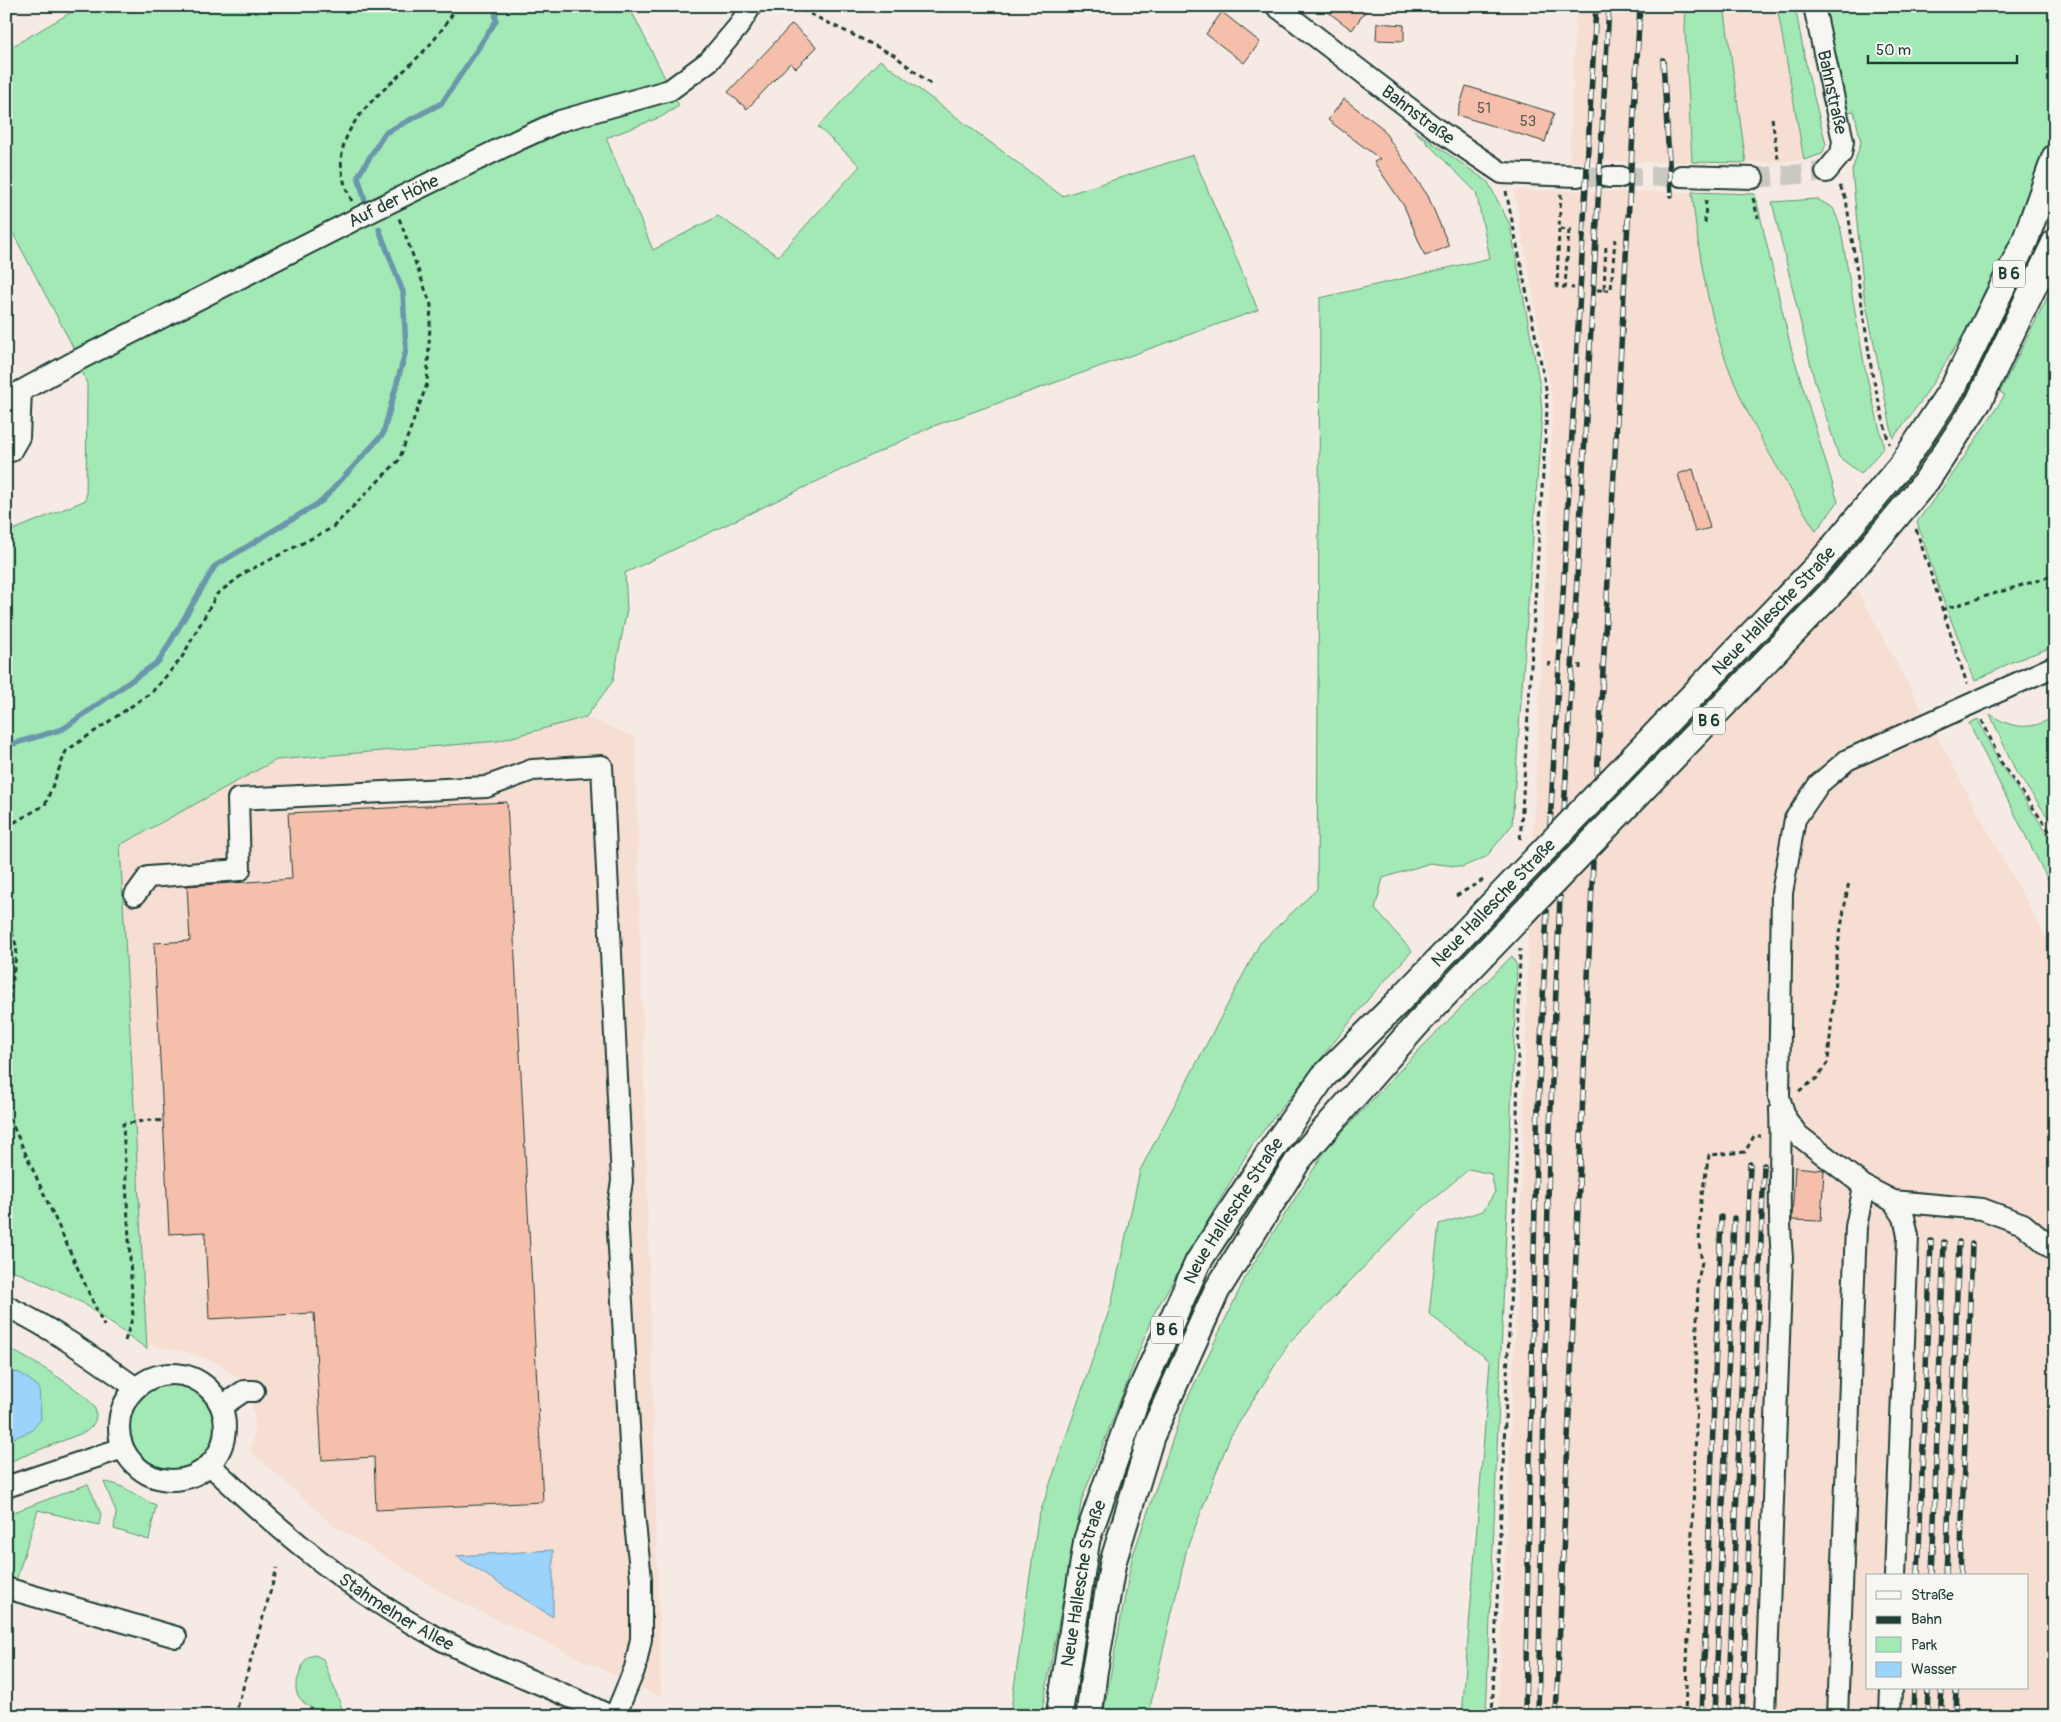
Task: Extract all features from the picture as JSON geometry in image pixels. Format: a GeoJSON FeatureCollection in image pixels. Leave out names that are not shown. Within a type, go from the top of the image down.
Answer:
{"type":"FeatureCollection","features":[{"type":"Feature","properties":{"kind":"main road","name":"Neue Hallesche Straße"},"geometry":{"type":"LineString","coordinates":[[1059,1716],[1087,1539],[1135,1403],[1198,1262],[1270,1152],[1323,1077],[1397,1003],[1820,563],[1858,520],[1903,463],[1954,386],[2025,241],[2055,157]]}},
{"type":"Feature","properties":{"kind":"main road","name":"Neue Hallesche Straße"},"geometry":{"type":"LineString","coordinates":[[1089,1716],[1108,1590],[1121,1535],[1151,1437],[1217,1290],[1299,1160],[1418,1023],[1840,584],[1927,480],[1979,401],[2055,242]]}},
{"type":"Feature","properties":{"kind":"street","name":"Auf der Höhe"},"geometry":{"type":"LineString","coordinates":[[6,452],[12,451],[19,437],[14,397],[74,362],[360,217],[560,121],[670,90],[709,61],[738,27],[752,6]]}},
{"type":"Feature","properties":{"kind":"street","name":"Bahnstraße"},"geometry":{"type":"LineString","coordinates":[[1276,6],[1435,128],[1502,173]]}},
{"type":"Feature","properties":{"kind":"street","name":"Bahnstraße"},"geometry":{"type":"LineString","coordinates":[[1814,6],[1843,141],[1841,154],[1826,172]]}},
{"type":"Feature","properties":{"kind":"street"},"geometry":{"type":"LineString","coordinates":[[1502,173],[1570,176]]}},
{"type":"Feature","properties":{"kind":"street"},"geometry":{"type":"LineString","coordinates":[[1681,176],[1752,178]]}},
{"type":"Feature","properties":{"kind":"street"},"geometry":{"type":"LineString","coordinates":[[1765,1716],[1782,1257],[1778,1223],[1781,1135],[1779,1097],[1782,893],[1795,819],[1819,784],[1847,760],[2055,666]]}},
{"type":"Feature","properties":{"kind":"street"},"geometry":{"type":"LineString","coordinates":[[135,895],[148,877],[240,870],[238,800],[486,787],[532,770],[602,766],[622,1181],[617,1213],[641,1587],[641,1639],[635,1668],[615,1716]]}},
{"type":"Feature","properties":{"kind":"street"},"geometry":{"type":"LineString","coordinates":[[1779,1097],[1786,1119],[1798,1135],[1864,1186],[1893,1201],[1982,1209],[2023,1224],[2055,1251]]}},
{"type":"Feature","properties":{"kind":"street"},"geometry":{"type":"LineString","coordinates":[[1837,1716],[1856,1227],[1864,1186]]}},
{"type":"Feature","properties":{"kind":"street"},"geometry":{"type":"LineString","coordinates":[[1893,1201],[1904,1217],[1908,1236],[1895,1574]]}},
{"type":"Feature","properties":{"kind":"street"},"geometry":{"type":"LineString","coordinates":[[6,1306],[31,1318],[86,1352],[136,1388]]}},
{"type":"Feature","properties":{"kind":"street"},"geometry":{"type":"LineString","coordinates":[[169,1374],[190,1376],[209,1388],[222,1406],[225,1417],[225,1437],[219,1454],[210,1465],[187,1478],[168,1480],[150,1476],[135,1466],[123,1448],[119,1430],[120,1414],[128,1396],[146,1380],[169,1374]]}},
{"type":"Feature","properties":{"kind":"street"},"geometry":{"type":"LineString","coordinates":[[222,1406],[244,1391],[254,1391]]}},
{"type":"Feature","properties":{"kind":"street"},"geometry":{"type":"LineString","coordinates":[[6,1487],[123,1448]]}},
{"type":"Feature","properties":{"kind":"street","name":"Stahmelner Allee"},"geometry":{"type":"LineString","coordinates":[[210,1465],[273,1524],[326,1566],[383,1606],[437,1638],[488,1662],[584,1702],[610,1716]]}},
{"type":"Feature","properties":{"kind":"street"},"geometry":{"type":"LineString","coordinates":[[6,1588],[176,1637]]}},
{"type":"Feature","properties":{"kind":"street"},"geometry":{"type":"LineString","coordinates":[[1890,1716],[1891,1690]]}},
{"type":"Feature","properties":{"kind":"path"},"geometry":{"type":"LineString","coordinates":[[360,217],[345,187],[341,167],[342,146],[359,114],[418,58],[444,29],[457,6]]}},
{"type":"Feature","properties":{"kind":"path"},"geometry":{"type":"LineString","coordinates":[[794,6],[894,55],[933,86]]}},
{"type":"Feature","properties":{"kind":"path"},"geometry":{"type":"LineString","coordinates":[[1772,118],[1778,159]]}},
{"type":"Feature","properties":{"kind":"path"},"geometry":{"type":"LineString","coordinates":[[1826,172],[1838,180],[1846,199],[1872,373],[1890,446]]}},
{"type":"Feature","properties":{"kind":"path"},"geometry":{"type":"LineString","coordinates":[[1502,173],[1546,388],[1547,409],[1520,852]]}},
{"type":"Feature","properties":{"kind":"path"},"geometry":{"type":"LineString","coordinates":[[1570,176],[1559,229],[1557,287],[1574,288]]}},
{"type":"Feature","properties":{"kind":"path"},"geometry":{"type":"LineString","coordinates":[[1705,223],[1706,193]]}},
{"type":"Feature","properties":{"kind":"path"},"geometry":{"type":"LineString","coordinates":[[6,827],[45,805],[66,751],[152,692],[181,659],[218,594],[246,572],[332,528],[399,460],[427,384],[431,305],[393,201]]}},
{"type":"Feature","properties":{"kind":"path"},"geometry":{"type":"LineString","coordinates":[[1559,229],[1570,230],[1565,287]]}},
{"type":"Feature","properties":{"kind":"path"},"geometry":{"type":"LineString","coordinates":[[1598,290],[1611,290],[1615,239]]}},
{"type":"Feature","properties":{"kind":"path"},"geometry":{"type":"LineString","coordinates":[[1604,290],[1606,244]]}},
{"type":"Feature","properties":{"kind":"path"},"geometry":{"type":"LineString","coordinates":[[1941,610],[2055,575]]}},
{"type":"Feature","properties":{"kind":"path"},"geometry":{"type":"LineString","coordinates":[[1549,666],[1550,662]]}},
{"type":"Feature","properties":{"kind":"path"},"geometry":{"type":"LineString","coordinates":[[1580,664],[1580,669]]}},
{"type":"Feature","properties":{"kind":"path"},"geometry":{"type":"LineString","coordinates":[[1779,1097],[1796,1093],[1809,1086],[1828,1062],[1838,945],[1849,881]]}},
{"type":"Feature","properties":{"kind":"path"},"geometry":{"type":"LineString","coordinates":[[6,916],[17,948],[6,1024]]}},
{"type":"Feature","properties":{"kind":"path"},"geometry":{"type":"LineString","coordinates":[[1492,1716],[1516,1173],[1520,939]]}},
{"type":"Feature","properties":{"kind":"path"},"geometry":{"type":"LineString","coordinates":[[6,1101],[8,1115],[104,1326]]}},
{"type":"Feature","properties":{"kind":"path"},"geometry":{"type":"LineString","coordinates":[[125,1341],[133,1316],[123,1124],[150,1120],[163,1121]]}},
{"type":"Feature","properties":{"kind":"path"},"geometry":{"type":"LineString","coordinates":[[1685,1716],[1697,1402],[1698,1280],[1702,1262],[1699,1244],[1706,1162],[1708,1156],[1714,1153],[1745,1152],[1754,1136],[1781,1135]]}},
{"type":"Feature","properties":{"kind":"path"},"geometry":{"type":"LineString","coordinates":[[235,1716],[277,1568]]}},
{"type":"Feature","properties":{"kind":"shaded area"},"geometry":{"type":"Polygon","coordinates":[[[1576,6],[1686,6],[1685,29],[1692,162],[1569,162],[1576,6]]]}},
{"type":"Feature","properties":{"kind":"shaded area"},"geometry":{"type":"Polygon","coordinates":[[[1724,6],[1777,6],[1804,160],[1746,163],[1724,6]]]}},
{"type":"Feature","properties":{"kind":"shaded area"},"geometry":{"type":"Polygon","coordinates":[[[1514,190],[1692,192],[1698,245],[1748,414],[1778,470],[1861,597],[2055,954],[2055,1716],[1498,1716],[1522,1173],[1528,945],[1553,404],[1514,190]]]}},
{"type":"Feature","properties":{"kind":"shaded area"},"geometry":{"type":"Polygon","coordinates":[[[586,717],[635,737],[661,1697],[449,1597],[333,1525],[251,1452],[255,1424],[248,1387],[219,1363],[186,1352],[139,1343],[120,845],[276,760],[498,741],[586,717]]]}},
{"type":"Feature","properties":{"kind":"green space"},"geometry":{"type":"Polygon","coordinates":[[[82,6],[629,6],[679,106],[661,117],[606,138],[653,250],[718,216],[778,256],[860,166],[818,127],[880,60],[1062,196],[1193,155],[1258,310],[931,427],[625,573],[627,609],[613,681],[586,717],[498,741],[276,760],[120,845],[147,1349],[83,1303],[6,1267],[6,533],[86,500],[87,384],[72,345],[6,220],[6,50],[82,6]]]}},
{"type":"Feature","properties":{"kind":"green space"},"geometry":{"type":"Polygon","coordinates":[[[1686,6],[1724,6],[1746,163],[1692,162],[1685,29],[1686,6]]]}},
{"type":"Feature","properties":{"kind":"green space"},"geometry":{"type":"Polygon","coordinates":[[[1777,6],[1795,6],[1807,70],[1826,144],[1822,154],[1804,160],[1777,6]]]}},
{"type":"Feature","properties":{"kind":"green space"},"geometry":{"type":"Polygon","coordinates":[[[1824,6],[2055,6],[2055,133],[2041,179],[1992,289],[1922,400],[1893,438],[1864,294],[1852,171],[1861,142],[1854,111],[1846,112],[1824,6]]]}},
{"type":"Feature","properties":{"kind":"green space"},"geometry":{"type":"Polygon","coordinates":[[[1414,130],[1488,182],[1510,225],[1540,386],[1542,413],[1512,825],[1486,857],[1462,867],[1430,863],[1383,878],[1375,909],[1412,951],[1370,997],[1252,1145],[1153,1315],[1082,1499],[1041,1716],[1010,1716],[1038,1519],[1111,1305],[1140,1170],[1260,943],[1317,889],[1320,298],[1490,258],[1476,192],[1414,130]]]}},
{"type":"Feature","properties":{"kind":"green space"},"geometry":{"type":"Polygon","coordinates":[[[1692,192],[1755,194],[1791,348],[1838,502],[1816,531],[1751,420],[1722,349],[1716,331],[1699,251],[1692,192]]]}},
{"type":"Feature","properties":{"kind":"green space"},"geometry":{"type":"Polygon","coordinates":[[[1817,199],[1833,208],[1840,225],[1865,369],[1884,447],[1861,474],[1839,457],[1814,379],[1772,202],[1817,199]]]}},
{"type":"Feature","properties":{"kind":"green space"},"geometry":{"type":"Polygon","coordinates":[[[2055,282],[2055,646],[2012,662],[1975,681],[1940,592],[1917,522],[1955,471],[2005,395],[2000,392],[2055,282]]]}},
{"type":"Feature","properties":{"kind":"green space"},"geometry":{"type":"Polygon","coordinates":[[[1990,714],[2011,725],[2018,726],[2033,726],[2048,720],[2055,734],[2055,827],[2016,772],[1990,714]]]}},
{"type":"Feature","properties":{"kind":"green space"},"geometry":{"type":"Polygon","coordinates":[[[1978,719],[1998,761],[2055,845],[2055,894],[1969,723],[1978,719]]]}},
{"type":"Feature","properties":{"kind":"green space"},"geometry":{"type":"Polygon","coordinates":[[[1512,956],[1517,966],[1486,1716],[1462,1716],[1490,1361],[1429,1314],[1439,1224],[1483,1211],[1495,1192],[1491,1174],[1469,1169],[1419,1211],[1289,1343],[1230,1437],[1187,1548],[1148,1716],[1103,1716],[1132,1558],[1184,1406],[1247,1274],[1327,1148],[1419,1050],[1512,956]]]}},
{"type":"Feature","properties":{"kind":"green space"},"geometry":{"type":"Polygon","coordinates":[[[6,1347],[55,1375],[82,1394],[95,1409],[96,1417],[90,1428],[85,1432],[6,1463],[6,1347]]]}},
{"type":"Feature","properties":{"kind":"green space"},"geometry":{"type":"Polygon","coordinates":[[[171,1382],[188,1386],[203,1396],[213,1411],[217,1428],[213,1445],[203,1460],[188,1470],[171,1474],[154,1470],[139,1460],[129,1445],[125,1428],[129,1411],[139,1396],[154,1386],[171,1382]]]}},
{"type":"Feature","properties":{"kind":"green space"},"geometry":{"type":"Polygon","coordinates":[[[104,1482],[118,1485],[156,1505],[149,1540],[114,1529],[116,1512],[104,1482]]]}},
{"type":"Feature","properties":{"kind":"green space"},"geometry":{"type":"Polygon","coordinates":[[[88,1484],[101,1514],[99,1525],[38,1510],[16,1581],[6,1577],[6,1515],[88,1484]]]}},
{"type":"Feature","properties":{"kind":"green space"},"geometry":{"type":"Polygon","coordinates":[[[315,1655],[323,1659],[345,1716],[332,1715],[316,1710],[309,1707],[299,1697],[296,1687],[302,1667],[310,1656],[315,1655]]]}},
{"type":"Feature","properties":{"kind":"water"},"geometry":{"type":"Polygon","coordinates":[[[6,1371],[20,1373],[39,1387],[41,1419],[31,1431],[6,1441],[6,1371]]]}},
{"type":"Feature","properties":{"kind":"water"},"geometry":{"type":"Polygon","coordinates":[[[553,1550],[553,1617],[456,1556],[553,1550]]]}},
{"type":"Feature","properties":{"kind":"building"},"geometry":{"type":"Polygon","coordinates":[[[1320,6],[1369,6],[1352,30],[1320,6]]]}},
{"type":"Feature","properties":{"kind":"building"},"geometry":{"type":"Polygon","coordinates":[[[1222,12],[1260,42],[1244,63],[1206,34],[1222,12]]]}},
{"type":"Feature","properties":{"kind":"building"},"geometry":{"type":"Polygon","coordinates":[[[1377,23],[1404,25],[1404,41],[1376,40],[1377,23]]]}},
{"type":"Feature","properties":{"kind":"building"},"geometry":{"type":"Polygon","coordinates":[[[792,24],[817,47],[796,68],[790,63],[747,109],[728,92],[792,24]]]}},
{"type":"Feature","properties":{"kind":"building"},"geometry":{"type":"Polygon","coordinates":[[[1466,86],[1554,113],[1545,142],[1457,115],[1466,86]]]}},
{"type":"Feature","properties":{"kind":"building"},"geometry":{"type":"Polygon","coordinates":[[[1344,99],[1381,127],[1428,196],[1449,246],[1425,256],[1404,206],[1374,162],[1380,159],[1328,120],[1344,99]]]}},
{"type":"Feature","properties":{"kind":"building"},"geometry":{"type":"Polygon","coordinates":[[[1693,469],[1710,528],[1695,532],[1678,474],[1693,469]]]}},
{"type":"Feature","properties":{"kind":"building"},"geometry":{"type":"Polygon","coordinates":[[[507,802],[543,1502],[376,1510],[374,1457],[322,1460],[314,1313],[209,1319],[205,1232],[169,1234],[154,943],[190,941],[187,886],[292,879],[288,813],[507,802]]]}},
{"type":"Feature","properties":{"kind":"building"},"geometry":{"type":"Polygon","coordinates":[[[1795,1167],[1824,1170],[1821,1221],[1792,1220],[1795,1167]]]}},
{"type":"Feature","properties":{"kind":"waterway"},"geometry":{"type":"LineString","coordinates":[[365,201],[358,176],[385,133],[442,103],[496,21],[495,6]]}},
{"type":"Feature","properties":{"kind":"waterway"},"geometry":{"type":"LineString","coordinates":[[6,746],[63,729],[159,661],[215,566],[322,501],[383,434],[406,350],[403,292],[379,229]]}},
{"type":"Feature","properties":{"kind":"tunnel"},"geometry":{"type":"LineString","coordinates":[[1753,178],[1826,172]]}},
{"type":"Feature","properties":{"kind":"tunnel"},"geometry":{"type":"LineString","coordinates":[[1578,176],[1608,177]]}},
{"type":"Feature","properties":{"kind":"tunnel"},"geometry":{"type":"LineString","coordinates":[[1621,177],[1681,176]]}},
{"type":"Feature","properties":{"kind":"railway"},"geometry":{"type":"LineString","coordinates":[[1550,826],[1596,6]]}},
{"type":"Feature","properties":{"kind":"railway"},"geometry":{"type":"LineString","coordinates":[[1564,812],[1609,6]]}},
{"type":"Feature","properties":{"kind":"railway"},"geometry":{"type":"LineString","coordinates":[[1597,777],[1640,6]]}},
{"type":"Feature","properties":{"kind":"railway"},"geometry":{"type":"LineString","coordinates":[[1663,60],[1671,195]]}},
{"type":"Feature","properties":{"kind":"railway"},"geometry":{"type":"LineString","coordinates":[[1556,1716],[1593,862]]}},
{"type":"Feature","properties":{"kind":"railway"},"geometry":{"type":"LineString","coordinates":[[1538,1716],[1549,1151],[1560,897]]}},
{"type":"Feature","properties":{"kind":"railway"},"geometry":{"type":"LineString","coordinates":[[1525,1716],[1536,1152],[1547,911]]}},
{"type":"Feature","properties":{"kind":"railway"},"geometry":{"type":"LineString","coordinates":[[1728,1716],[1750,1164]]}},
{"type":"Feature","properties":{"kind":"railway"},"geometry":{"type":"LineString","coordinates":[[1742,1716],[1764,1165]]}},
{"type":"Feature","properties":{"kind":"railway"},"geometry":{"type":"LineString","coordinates":[[1702,1716],[1721,1217]]}},
{"type":"Feature","properties":{"kind":"railway"},"geometry":{"type":"LineString","coordinates":[[1715,1716],[1734,1218]]}},
{"type":"Feature","properties":{"kind":"railway"},"geometry":{"type":"LineString","coordinates":[[1918,1574],[1931,1241]]}},
{"type":"Feature","properties":{"kind":"railway"},"geometry":{"type":"LineString","coordinates":[[1932,1574],[1944,1242]]}},
{"type":"Feature","properties":{"kind":"railway"},"geometry":{"type":"LineString","coordinates":[[1946,1574],[1959,1242]]}},
{"type":"Feature","properties":{"kind":"railway"},"geometry":{"type":"LineString","coordinates":[[1960,1574],[1972,1244]]}},
{"type":"Feature","properties":{"kind":"railway"},"geometry":{"type":"LineString","coordinates":[[1913,1716],[1914,1690]]}},
{"type":"Feature","properties":{"kind":"railway"},"geometry":{"type":"LineString","coordinates":[[1927,1716],[1928,1690]]}},
{"type":"Feature","properties":{"kind":"railway"},"geometry":{"type":"LineString","coordinates":[[1940,1716],[1942,1690]]}},
{"type":"Feature","properties":{"kind":"railway"},"geometry":{"type":"LineString","coordinates":[[1955,1716],[1956,1690]]}}]}
